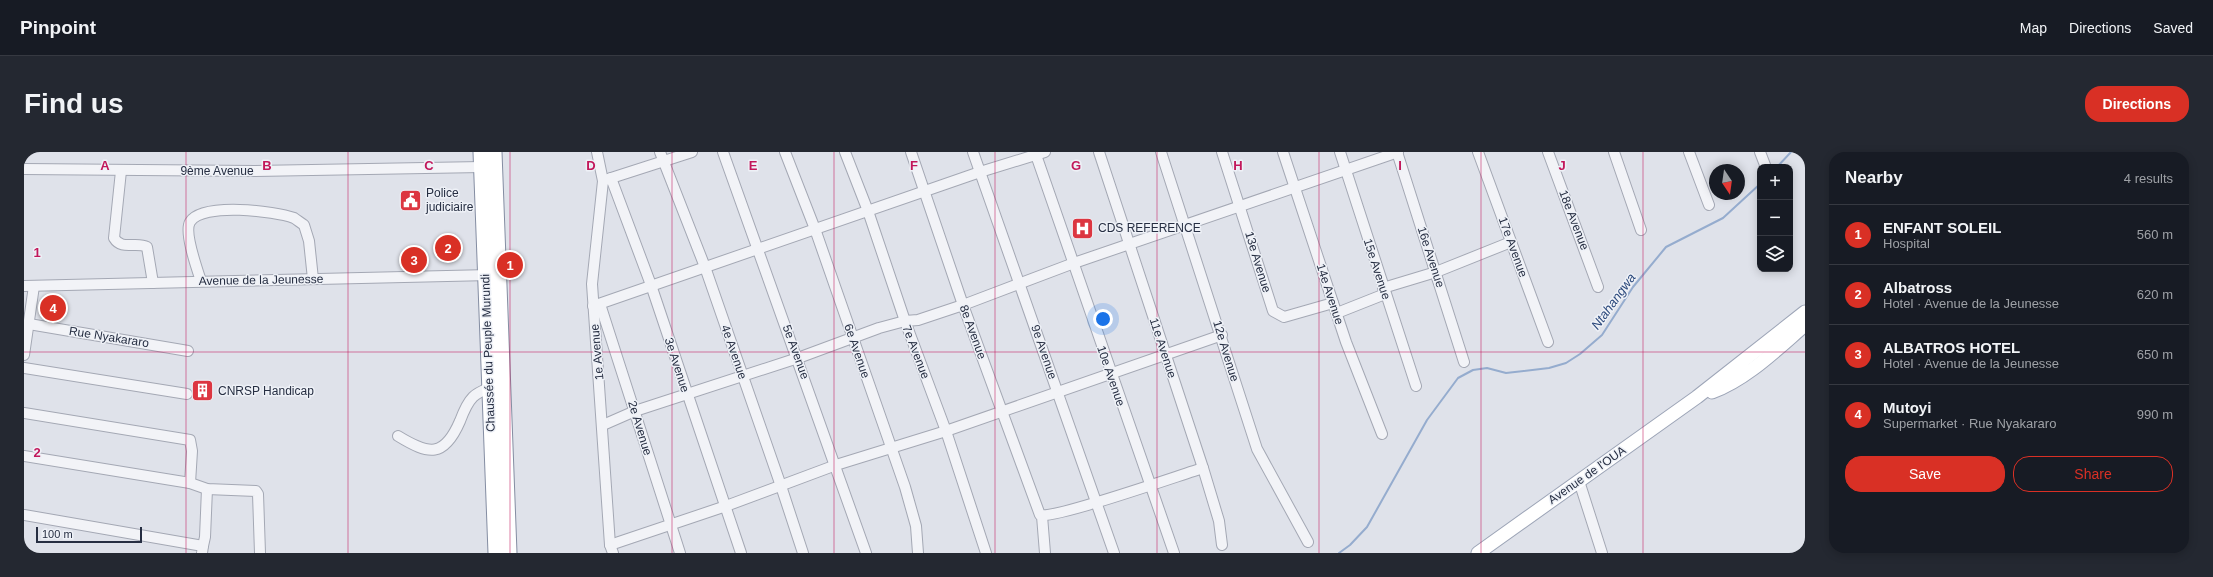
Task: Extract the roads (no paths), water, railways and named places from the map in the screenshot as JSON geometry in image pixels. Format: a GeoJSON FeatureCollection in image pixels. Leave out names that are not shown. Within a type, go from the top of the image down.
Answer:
{"type":"FeatureCollection","features":[{"type":"Feature","properties":{"kind":"highway","name":"Chaussée du Peuple Murundi"},"geometry":{"type":"LineString","coordinates":[[481,152],[492,274],[509,553]]}},
{"type":"Feature","properties":{"kind":"highway","name":"Chaussée du Peuple Murundi"},"geometry":{"type":"LineString","coordinates":[[494,152],[489,388],[496,553]]}},
{"type":"Feature","properties":{"kind":"main road","name":"Avenue de l'OUA"},"geometry":{"type":"LineString","coordinates":[[1478,553],[1697,397],[1732,383],[1805,312]]}},
{"type":"Feature","properties":{"kind":"main road","name":"Avenue de l'OUA"},"geometry":{"type":"LineString","coordinates":[[1760,356],[1805,325]]}},
{"type":"Feature","properties":{"kind":"street","name":"1e Avenue"},"geometry":{"type":"LineString","coordinates":[[597,152],[607,180],[592,284],[597,305],[611,549]]}},
{"type":"Feature","properties":{"kind":"street"},"geometry":{"type":"LineString","coordinates":[[607,180],[662,157],[692,152]]}},
{"type":"Feature","properties":{"kind":"street","name":"5e Avenue"},"geometry":{"type":"LineString","coordinates":[[723,152],[798,358],[866,553]]}},
{"type":"Feature","properties":{"kind":"street","name":"6e Avenue"},"geometry":{"type":"LineString","coordinates":[[785,152],[815,229],[892,448],[916,526],[918,553]]}},
{"type":"Feature","properties":{"kind":"street","name":"7e Avenue"},"geometry":{"type":"LineString","coordinates":[[845,152],[868,211],[904,321],[946,431],[986,553]]}},
{"type":"Feature","properties":{"kind":"street","name":"8e Avenue"},"geometry":{"type":"LineString","coordinates":[[911,152],[926,190],[963,305],[1040,514],[1045,553]]}},
{"type":"Feature","properties":{"kind":"street","name":"9e Avenue"},"geometry":{"type":"LineString","coordinates":[[973,152],[1114,553]]}},
{"type":"Feature","properties":{"kind":"street","name":"11e Avenue"},"geometry":{"type":"LineString","coordinates":[[1099,152],[1220,521],[1222,545]]}},
{"type":"Feature","properties":{"kind":"street","name":"12e Avenue"},"geometry":{"type":"LineString","coordinates":[[1161,152],[1222,335],[1257,449],[1308,542]]}},
{"type":"Feature","properties":{"kind":"street","name":"13e Avenue"},"geometry":{"type":"LineString","coordinates":[[1222,152],[1273,311],[1284,317],[1330,304]]}},
{"type":"Feature","properties":{"kind":"street","name":"14e Avenue"},"geometry":{"type":"LineString","coordinates":[[1283,152],[1330,304],[1336,313],[1382,434]]}},
{"type":"Feature","properties":{"kind":"street","name":"15e Avenue"},"geometry":{"type":"LineString","coordinates":[[1340,152],[1416,386]]}},
{"type":"Feature","properties":{"kind":"street"},"geometry":{"type":"LineString","coordinates":[[603,425],[686,394],[798,358],[853,337],[904,321],[918,320],[963,305],[1074,263],[1398,152]]}},
{"type":"Feature","properties":{"kind":"street","name":"16e Avenue"},"geometry":{"type":"LineString","coordinates":[[1398,152],[1464,362]]}},
{"type":"Feature","properties":{"kind":"street","name":"17e Avenue"},"geometry":{"type":"LineString","coordinates":[[1478,152],[1548,342]]}},
{"type":"Feature","properties":{"kind":"street","name":"18e Avenue"},"geometry":{"type":"LineString","coordinates":[[1548,152],[1598,288]]}},
{"type":"Feature","properties":{"kind":"street"},"geometry":{"type":"LineString","coordinates":[[1614,152],[1641,230]]}},
{"type":"Feature","properties":{"kind":"street"},"geometry":{"type":"LineString","coordinates":[[1689,152],[1709,205]]}},
{"type":"Feature","properties":{"kind":"street"},"geometry":{"type":"LineString","coordinates":[[1760,152],[1765,164]]}},
{"type":"Feature","properties":{"kind":"street"},"geometry":{"type":"LineString","coordinates":[[597,305],[926,190],[1039,153]]}},
{"type":"Feature","properties":{"kind":"street","name":"10e Avenue"},"geometry":{"type":"LineString","coordinates":[[1039,153],[1110,374],[1174,553]]}},
{"type":"Feature","properties":{"kind":"street","name":"4e Avenue"},"geometry":{"type":"LineString","coordinates":[[662,157],[705,267],[742,376],[782,486],[803,553]]}},
{"type":"Feature","properties":{"kind":"street","name":"9ème Avenue"},"geometry":{"type":"LineString","coordinates":[[24,169],[255,172],[482,167]]}},
{"type":"Feature","properties":{"kind":"street"},"geometry":{"type":"LineString","coordinates":[[121,171],[114,238],[117,243],[122,245],[142,245],[147,247],[153,283]]}},
{"type":"Feature","properties":{"kind":"street","name":"3e Avenue"},"geometry":{"type":"LineString","coordinates":[[607,180],[651,285],[686,394],[726,506],[740,553]]}},
{"type":"Feature","properties":{"kind":"street"},"geometry":{"type":"LineString","coordinates":[[201,282],[187,231],[189,222],[196,216],[208,211],[232,210],[269,213],[294,218],[304,225],[309,241],[313,279]]}},
{"type":"Feature","properties":{"kind":"street"},"geometry":{"type":"LineString","coordinates":[[1336,313],[1384,291],[1511,242]]}},
{"type":"Feature","properties":{"kind":"street","name":"Avenue de la Jeunesse"},"geometry":{"type":"LineString","coordinates":[[29,286],[492,274]]}},
{"type":"Feature","properties":{"kind":"street"},"geometry":{"type":"LineString","coordinates":[[24,356],[25,340],[29,324],[29,286]]}},
{"type":"Feature","properties":{"kind":"street"},"geometry":{"type":"LineString","coordinates":[[1330,304],[1359,393]]}},
{"type":"Feature","properties":{"kind":"street","name":"2e Avenue"},"geometry":{"type":"LineString","coordinates":[[597,305],[635,412],[680,553]]}},
{"type":"Feature","properties":{"kind":"street","name":"Rue Nyakararo"},"geometry":{"type":"LineString","coordinates":[[29,324],[188,351]]}},
{"type":"Feature","properties":{"kind":"street"},"geometry":{"type":"LineString","coordinates":[[611,549],[836,465],[946,431],[1222,335]]}},
{"type":"Feature","properties":{"kind":"street"},"geometry":{"type":"LineString","coordinates":[[24,368],[187,394]]}},
{"type":"Feature","properties":{"kind":"street"},"geometry":{"type":"LineString","coordinates":[[398,436],[418,448],[425,450],[442,447],[453,436],[464,412],[474,396],[489,388]]}},
{"type":"Feature","properties":{"kind":"street"},"geometry":{"type":"LineString","coordinates":[[24,413],[190,440],[192,451],[190,483]]}},
{"type":"Feature","properties":{"kind":"street"},"geometry":{"type":"LineString","coordinates":[[24,456],[190,483],[207,489],[258,492],[260,553]]}},
{"type":"Feature","properties":{"kind":"street"},"geometry":{"type":"LineString","coordinates":[[1040,514],[1096,502],[1203,468]]}},
{"type":"Feature","properties":{"kind":"street"},"geometry":{"type":"LineString","coordinates":[[1579,481],[1602,553]]}},
{"type":"Feature","properties":{"kind":"street"},"geometry":{"type":"LineString","coordinates":[[24,515],[202,549],[206,537],[207,489]]}},
{"type":"Feature","properties":{"kind":"waterway","name":"Ntahangwa"},"geometry":{"type":"LineString","coordinates":[[1780,164],[1791,152]]}},
{"type":"Feature","properties":{"kind":"waterway","name":"Ntahangwa"},"geometry":{"type":"LineString","coordinates":[[1339,553],[1350,545],[1367,527],[1427,420],[1458,378],[1473,370],[1487,368],[1506,373],[1549,368],[1566,363],[1580,354],[1602,335],[1633,287],[1666,247],[1723,218],[1757,187]]}},
{"type":"Feature","properties":{"kind":"place","name":"Police judiciaire"},"geometry":{"type":"Point","coordinates":[410,200]}},
{"type":"Feature","properties":{"kind":"place","name":"CDS REFERENCE"},"geometry":{"type":"Point","coordinates":[1083,228]}},
{"type":"Feature","properties":{"kind":"place","name":"Albatross"},"geometry":{"type":"Point","coordinates":[448,248]}},
{"type":"Feature","properties":{"kind":"place","name":"ALBATROS HOTEL"},"geometry":{"type":"Point","coordinates":[414,260]}},
{"type":"Feature","properties":{"kind":"place","name":"ENFANT SOLEIL"},"geometry":{"type":"Point","coordinates":[510,265]}},
{"type":"Feature","properties":{"kind":"place","name":"Mutoyi"},"geometry":{"type":"Point","coordinates":[53,308]}},
{"type":"Feature","properties":{"kind":"place","name":"CNRSP Handicap"},"geometry":{"type":"Point","coordinates":[203,391]}}]}
